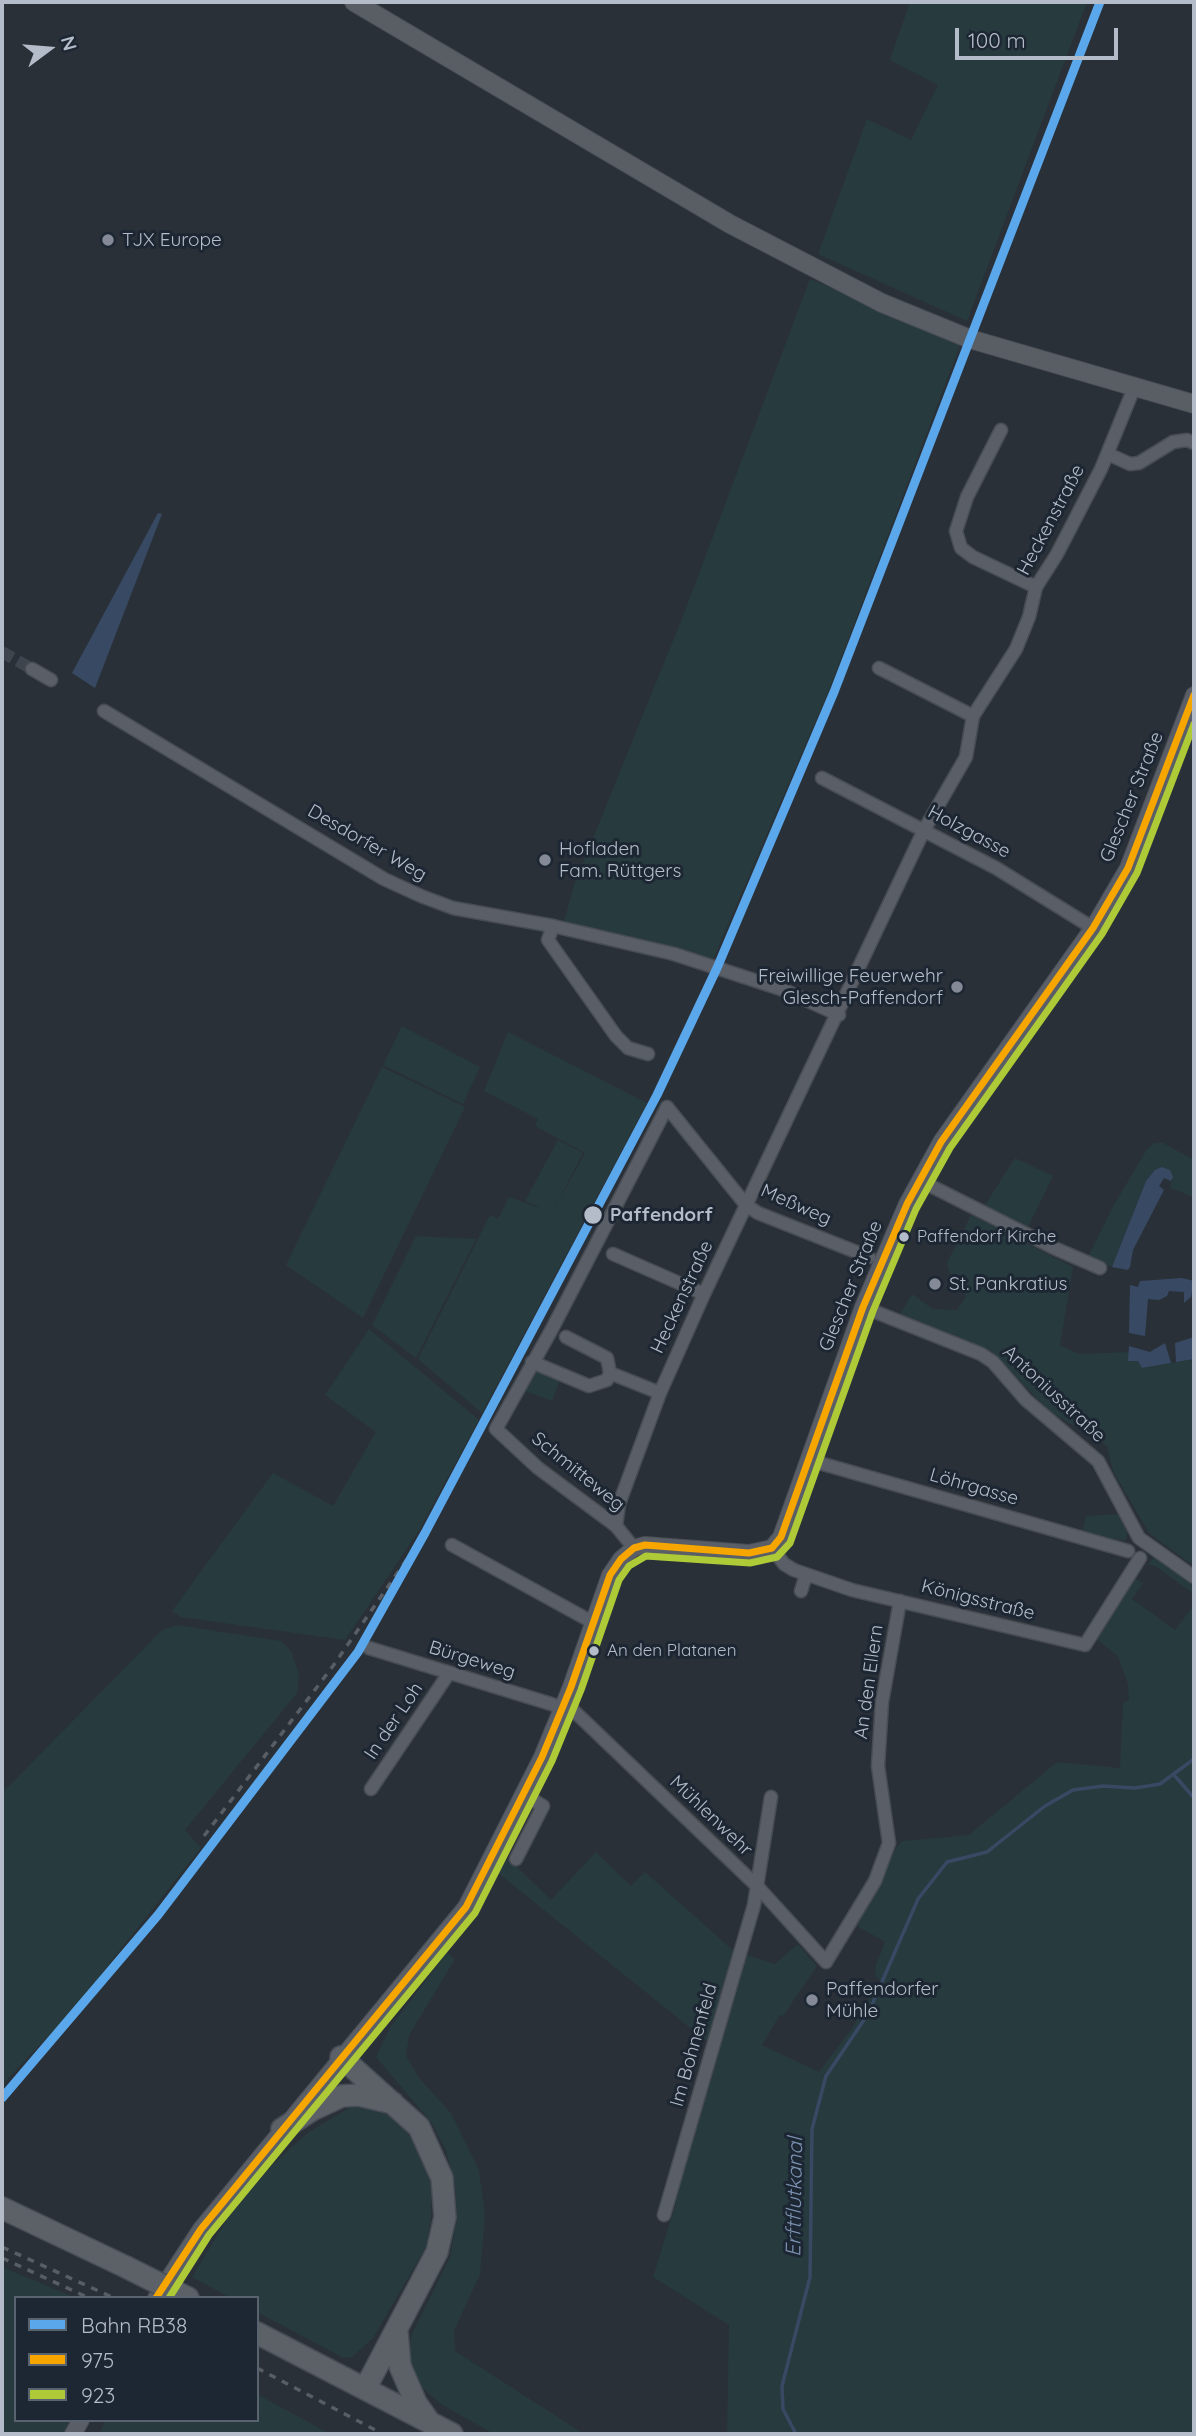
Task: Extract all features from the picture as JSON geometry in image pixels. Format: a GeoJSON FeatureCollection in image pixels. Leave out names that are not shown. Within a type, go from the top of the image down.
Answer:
{"type":"FeatureCollection","features":[{"type":"Feature","properties":{"kind":"main road"},"geometry":{"type":"LineString","coordinates":[[354,2],[730,224],[882,303],[970,339],[1194,404]]}},
{"type":"Feature","properties":{"kind":"main road"},"geometry":{"type":"LineString","coordinates":[[341,2057],[419,2127],[442,2178],[445,2217],[437,2252],[365,2389]]}},
{"type":"Feature","properties":{"kind":"main road"},"geometry":{"type":"LineString","coordinates":[[282,2129],[312,2109],[342,2096],[359,2095],[394,2103]]}},
{"type":"Feature","properties":{"kind":"main road"},"geometry":{"type":"LineString","coordinates":[[2,2208],[184,2296]]}},
{"type":"Feature","properties":{"kind":"main road"},"geometry":{"type":"LineString","coordinates":[[397,2332],[403,2374],[416,2403],[429,2422]]}},
{"type":"Feature","properties":{"kind":"main road"},"geometry":{"type":"LineString","coordinates":[[259,2334],[452,2434]]}},
{"type":"Feature","properties":{"kind":"street","name":"Heckenstraße"},"geometry":{"type":"LineString","coordinates":[[616,1527],[619,1504],[660,1393],[704,1294],[839,1015],[924,830],[966,757],[973,716],[1016,649],[1029,617],[1036,587],[1057,554],[1108,454],[1134,388]]}},
{"type":"Feature","properties":{"kind":"street"},"geometry":{"type":"LineString","coordinates":[[1001,430],[964,505],[956,531],[961,548],[973,557],[1036,587]]}},
{"type":"Feature","properties":{"kind":"street","name":"Heckenstraße"},"geometry":{"type":"LineString","coordinates":[[1108,454],[1130,464],[1139,463],[1173,442],[1187,440],[1194,443]]}},
{"type":"Feature","properties":{"kind":"street"},"geometry":{"type":"LineString","coordinates":[[879,668],[973,716]]}},
{"type":"Feature","properties":{"kind":"street"},"geometry":{"type":"LineString","coordinates":[[32,669],[51,680]]}},
{"type":"Feature","properties":{"kind":"street","name":"Glescher Straße"},"geometry":{"type":"LineString","coordinates":[[772,1548],[780,1537],[863,1307],[919,1180],[941,1142],[1009,1050],[1093,928],[1143,836],[1194,695]]}},
{"type":"Feature","properties":{"kind":"street","name":"Desdorfer Weg"},"geometry":{"type":"LineString","coordinates":[[104,711],[384,879],[453,908],[553,926],[674,954],[784,990],[839,1015]]}},
{"type":"Feature","properties":{"kind":"street","name":"Holzgasse"},"geometry":{"type":"LineString","coordinates":[[822,778],[996,868],[1093,928]]}},
{"type":"Feature","properties":{"kind":"street"},"geometry":{"type":"LineString","coordinates":[[553,926],[548,940],[616,1036],[628,1048],[648,1054]]}},
{"type":"Feature","properties":{"kind":"street","name":"Meßweg"},"geometry":{"type":"LineString","coordinates":[[531,1362],[552,1329],[667,1107],[746,1205],[758,1213],[869,1257]]}},
{"type":"Feature","properties":{"kind":"street"},"geometry":{"type":"LineString","coordinates":[[919,1180],[1054,1248],[1100,1268]]}},
{"type":"Feature","properties":{"kind":"street"},"geometry":{"type":"LineString","coordinates":[[613,1254],[704,1294]]}},
{"type":"Feature","properties":{"kind":"street","name":"Antoniusstraße"},"geometry":{"type":"LineString","coordinates":[[863,1307],[987,1358],[1026,1400],[1098,1461],[1143,1541]]}},
{"type":"Feature","properties":{"kind":"street"},"geometry":{"type":"LineString","coordinates":[[531,1362],[589,1386],[607,1380],[610,1373],[607,1358],[566,1337]]}},
{"type":"Feature","properties":{"kind":"street","name":"Schmitteweg"},"geometry":{"type":"LineString","coordinates":[[531,1362],[496,1429],[538,1468],[616,1527],[634,1548]]}},
{"type":"Feature","properties":{"kind":"street"},"geometry":{"type":"LineString","coordinates":[[610,1373],[660,1393]]}},
{"type":"Feature","properties":{"kind":"street","name":"Löhrgasse"},"geometry":{"type":"LineString","coordinates":[[808,1461],[1128,1551]]}},
{"type":"Feature","properties":{"kind":"street"},"geometry":{"type":"LineString","coordinates":[[1143,1541],[1147,1551],[1140,1558],[1134,1557],[1128,1551],[1130,1541],[1143,1541],[1194,1577]]}},
{"type":"Feature","properties":{"kind":"street"},"geometry":{"type":"LineString","coordinates":[[452,1545],[594,1623]]}},
{"type":"Feature","properties":{"kind":"street"},"geometry":{"type":"LineString","coordinates":[[157,2296],[201,2229],[466,1907],[524,1795],[563,1707],[610,1575],[621,1559],[634,1548],[645,1545],[750,1553],[772,1548]]}},
{"type":"Feature","properties":{"kind":"street","name":"Königsstraße"},"geometry":{"type":"LineString","coordinates":[[772,1548],[784,1564],[806,1575],[900,1601],[1085,1645],[1140,1558]]}},
{"type":"Feature","properties":{"kind":"street"},"geometry":{"type":"LineString","coordinates":[[801,1591],[806,1575]]}},
{"type":"Feature","properties":{"kind":"street","name":"An den Ellern"},"geometry":{"type":"LineString","coordinates":[[825,1962],[875,1881],[889,1843],[878,1766],[882,1702],[900,1601]]}},
{"type":"Feature","properties":{"kind":"street","name":"Bürgeweg"},"geometry":{"type":"LineString","coordinates":[[369,1648],[563,1707]]}},
{"type":"Feature","properties":{"kind":"street","name":"In der Loh"},"geometry":{"type":"LineString","coordinates":[[371,1789],[449,1673]]}},
{"type":"Feature","properties":{"kind":"street","name":"Mühlenwehr"},"geometry":{"type":"LineString","coordinates":[[563,1707],[573,1711],[757,1886],[825,1962]]}},
{"type":"Feature","properties":{"kind":"street"},"geometry":{"type":"LineString","coordinates":[[516,1859],[543,1806],[524,1795]]}},
{"type":"Feature","properties":{"kind":"street","name":"Im Bohnenfeld"},"geometry":{"type":"LineString","coordinates":[[664,2215],[754,1905],[771,1797]]}},
{"type":"Feature","properties":{"kind":"green space"},"geometry":{"type":"Polygon","coordinates":[[[910,2],[1087,2],[967,321],[818,254],[867,119],[911,140],[938,85],[890,60],[910,2]]]}},
{"type":"Feature","properties":{"kind":"green space"},"geometry":{"type":"Polygon","coordinates":[[[810,279],[961,343],[829,690],[712,962],[564,922],[574,885],[683,616],[810,279]]]}},
{"type":"Feature","properties":{"kind":"green space"},"geometry":{"type":"Polygon","coordinates":[[[402,1026],[480,1067],[463,1104],[383,1065],[402,1026]]]}},
{"type":"Feature","properties":{"kind":"green space"},"geometry":{"type":"Polygon","coordinates":[[[508,1032],[647,1103],[482,1413],[418,1359],[490,1215],[498,1219],[509,1197],[545,1210],[525,1201],[558,1140],[583,1153],[552,1213],[585,1153],[535,1126],[538,1119],[484,1091],[508,1032]]]}},
{"type":"Feature","properties":{"kind":"green space"},"geometry":{"type":"Polygon","coordinates":[[[382,1067],[465,1107],[363,1318],[286,1265],[382,1067]]]}},
{"type":"Feature","properties":{"kind":"green space"},"geometry":{"type":"Polygon","coordinates":[[[1154,1143],[1163,1143],[1194,1160],[1194,1197],[1170,1188],[1173,1176],[1146,1181],[1112,1267],[1088,1257],[1114,1205],[1147,1149],[1154,1143]]]}},
{"type":"Feature","properties":{"kind":"green space"},"geometry":{"type":"Polygon","coordinates":[[[1015,1158],[1053,1176],[1027,1229],[983,1208],[1015,1158]]]}},
{"type":"Feature","properties":{"kind":"green space"},"geometry":{"type":"Polygon","coordinates":[[[971,1215],[1073,1267],[1060,1345],[1079,1354],[1129,1352],[1129,1360],[1138,1361],[1142,1368],[1194,1359],[1194,1566],[1149,1533],[1113,1471],[1107,1446],[1049,1411],[991,1351],[952,1335],[943,1336],[899,1316],[912,1294],[933,1309],[957,1310],[966,1296],[958,1280],[949,1272],[947,1263],[971,1215]]]}},
{"type":"Feature","properties":{"kind":"green space"},"geometry":{"type":"Polygon","coordinates":[[[416,1236],[476,1239],[416,1358],[372,1325],[416,1236]]]}},
{"type":"Feature","properties":{"kind":"green space"},"geometry":{"type":"Polygon","coordinates":[[[369,1329],[479,1420],[418,1532],[345,1640],[181,1617],[172,1611],[273,1473],[333,1506],[376,1432],[325,1395],[369,1329]]]}},
{"type":"Feature","properties":{"kind":"green space"},"geometry":{"type":"Polygon","coordinates":[[[533,1364],[561,1377],[552,1401],[520,1389],[533,1364]]]}},
{"type":"Feature","properties":{"kind":"green space"},"geometry":{"type":"Polygon","coordinates":[[[1119,1514],[1128,1531],[1125,1541],[1082,1534],[1086,1516],[1119,1514]]]}},
{"type":"Feature","properties":{"kind":"green space"},"geometry":{"type":"Polygon","coordinates":[[[1155,1556],[1194,1584],[1194,1594],[1155,1566],[1148,1564],[1155,1556]]]}},
{"type":"Feature","properties":{"kind":"green space"},"geometry":{"type":"Polygon","coordinates":[[[1134,1578],[1143,1583],[1132,1599],[1175,1630],[1194,1605],[1194,2434],[727,2434],[729,2325],[653,2277],[676,2203],[675,2186],[744,1954],[775,1964],[798,1944],[817,1966],[783,2016],[780,2015],[762,2045],[819,2072],[851,2030],[880,1980],[875,1976],[876,1965],[885,1942],[857,1926],[897,1846],[903,1841],[969,1835],[1057,1762],[1120,1768],[1123,1703],[1129,1700],[1128,1684],[1118,1656],[1094,1637],[1134,1578]]]}},
{"type":"Feature","properties":{"kind":"green space"},"geometry":{"type":"Polygon","coordinates":[[[177,1625],[281,1641],[291,1651],[299,1675],[297,1693],[185,1830],[201,1848],[71,2012],[2,2085],[2,1793],[162,1630],[177,1625]]]}},
{"type":"Feature","properties":{"kind":"green space"},"geometry":{"type":"Polygon","coordinates":[[[596,1852],[631,1886],[645,1872],[736,1953],[710,2044],[498,1873],[508,1858],[551,1900],[596,1852]]]}},
{"type":"Feature","properties":{"kind":"green space"},"geometry":{"type":"Polygon","coordinates":[[[447,1953],[455,1959],[409,2035],[406,2056],[419,2078],[451,2113],[479,2170],[485,2215],[480,2274],[454,2331],[455,2351],[584,2434],[494,2434],[441,2404],[421,2387],[408,2363],[411,2336],[450,2257],[457,2219],[455,2183],[446,2150],[431,2122],[376,2057],[391,2026],[447,1953]]]}},
{"type":"Feature","properties":{"kind":"green space"},"geometry":{"type":"Polygon","coordinates":[[[369,2103],[384,2110],[405,2128],[420,2153],[431,2181],[431,2218],[426,2247],[373,2338],[352,2357],[344,2358],[259,2313],[259,2296],[227,2296],[192,2277],[227,2219],[274,2163],[309,2132],[351,2107],[369,2103]]]}},
{"type":"Feature","properties":{"kind":"green space"},"geometry":{"type":"Polygon","coordinates":[[[2,2267],[71,2296],[14,2296],[14,2422],[77,2422],[71,2434],[2,2434],[2,2267]]]}},
{"type":"Feature","properties":{"kind":"green space"},"geometry":{"type":"Polygon","coordinates":[[[259,2395],[330,2434],[99,2434],[105,2422],[259,2422],[259,2395]]]}},
{"type":"Feature","properties":{"kind":"water"},"geometry":{"type":"Polygon","coordinates":[[[158,513],[162,514],[95,688],[72,673],[158,513]]]}},
{"type":"Feature","properties":{"kind":"water"},"geometry":{"type":"Polygon","coordinates":[[[1162,1167],[1170,1170],[1173,1177],[1171,1181],[1164,1178],[1159,1186],[1164,1190],[1133,1250],[1130,1267],[1128,1270],[1112,1267],[1146,1181],[1155,1170],[1162,1167]]]}},
{"type":"Feature","properties":{"kind":"water"},"geometry":{"type":"Polygon","coordinates":[[[1182,1278],[1194,1281],[1191,1297],[1184,1303],[1184,1292],[1169,1291],[1167,1296],[1159,1300],[1148,1299],[1145,1336],[1129,1333],[1130,1285],[1138,1287],[1140,1281],[1182,1278]]]}},
{"type":"Feature","properties":{"kind":"water"},"geometry":{"type":"Polygon","coordinates":[[[1194,1337],[1194,1359],[1176,1362],[1175,1343],[1194,1337]]]}},
{"type":"Feature","properties":{"kind":"water"},"geometry":{"type":"Polygon","coordinates":[[[1165,1343],[1171,1363],[1142,1368],[1138,1361],[1128,1361],[1129,1346],[1150,1352],[1165,1343]]]}},
{"type":"Feature","properties":{"kind":"waterway","name":"Erftflutkanal"},"geometry":{"type":"LineString","coordinates":[[796,2434],[783,2409],[782,2386],[810,2277],[812,2129],[826,2076],[868,2014],[918,1899],[947,1862],[987,1852],[1045,1806],[1073,1790],[1103,1786],[1135,1788],[1160,1784],[1194,1759]]}},
{"type":"Feature","properties":{"kind":"waterway","name":"Erftflutkanal"},"geometry":{"type":"LineString","coordinates":[[1175,1776],[1194,1798]]}},
{"type":"Feature","properties":{"kind":"tunnel"},"geometry":{"type":"LineString","coordinates":[[2,652],[32,669]]}},
{"type":"Feature","properties":{"kind":"railway"},"geometry":{"type":"LineString","coordinates":[[204,1836],[333,1666],[425,1533]]}},
{"type":"Feature","properties":{"kind":"railway"},"geometry":{"type":"LineString","coordinates":[[2,2247],[110,2296]]}},
{"type":"Feature","properties":{"kind":"railway"},"geometry":{"type":"LineString","coordinates":[[2,2258],[85,2296]]}},
{"type":"Feature","properties":{"kind":"railway"},"geometry":{"type":"LineString","coordinates":[[259,2369],[383,2434]]}},
{"type":"Feature","properties":{"kind":"rail line","name":"RB38"},"geometry":{"type":"LineString","coordinates":[[2,2098],[158,1915],[358,1652],[425,1533],[657,1095],[717,968],[834,692],[1100,2]]}},
{"type":"Feature","properties":{"kind":"transit line","name":"975"},"geometry":{"type":"LineString","coordinates":[[157,2296],[201,2229],[466,1907],[542,1757],[571,1687],[610,1575],[621,1559],[634,1548],[645,1545],[749,1553],[772,1548],[781,1537],[863,1307],[907,1204],[941,1142],[1093,928],[1128,868],[1194,695]]}},
{"type":"Feature","properties":{"kind":"transit line","name":"923"},"geometry":{"type":"LineString","coordinates":[[170,2296],[209,2235],[475,1913],[552,1761],[581,1690],[619,1580],[629,1566],[646,1556],[750,1563],[777,1557],[790,1543],[873,1311],[916,1209],[950,1148],[1102,934],[1137,873],[1194,724]]}},
{"type":"Feature","properties":{"kind":"place","name":"TJX Europe"},"geometry":{"type":"Point","coordinates":[108,240]}},
{"type":"Feature","properties":{"kind":"place","name":"Hofladen Fam. Rüttgers"},"geometry":{"type":"Point","coordinates":[545,860]}},
{"type":"Feature","properties":{"kind":"place","name":"Freiwillige Feuerwehr Glesch-Paffendorf"},"geometry":{"type":"Point","coordinates":[957,987]}},
{"type":"Feature","properties":{"kind":"place","name":"Paffendorf"},"geometry":{"type":"Point","coordinates":[593,1215]}},
{"type":"Feature","properties":{"kind":"place","name":"Paffendorf Kirche"},"geometry":{"type":"Point","coordinates":[904,1237]}},
{"type":"Feature","properties":{"kind":"place","name":"St. Pankratius"},"geometry":{"type":"Point","coordinates":[935,1284]}},
{"type":"Feature","properties":{"kind":"place","name":"An den Platanen"},"geometry":{"type":"Point","coordinates":[594,1651]}},
{"type":"Feature","properties":{"kind":"place","name":"Paffendorfer Mühle"},"geometry":{"type":"Point","coordinates":[812,2000]}}]}
